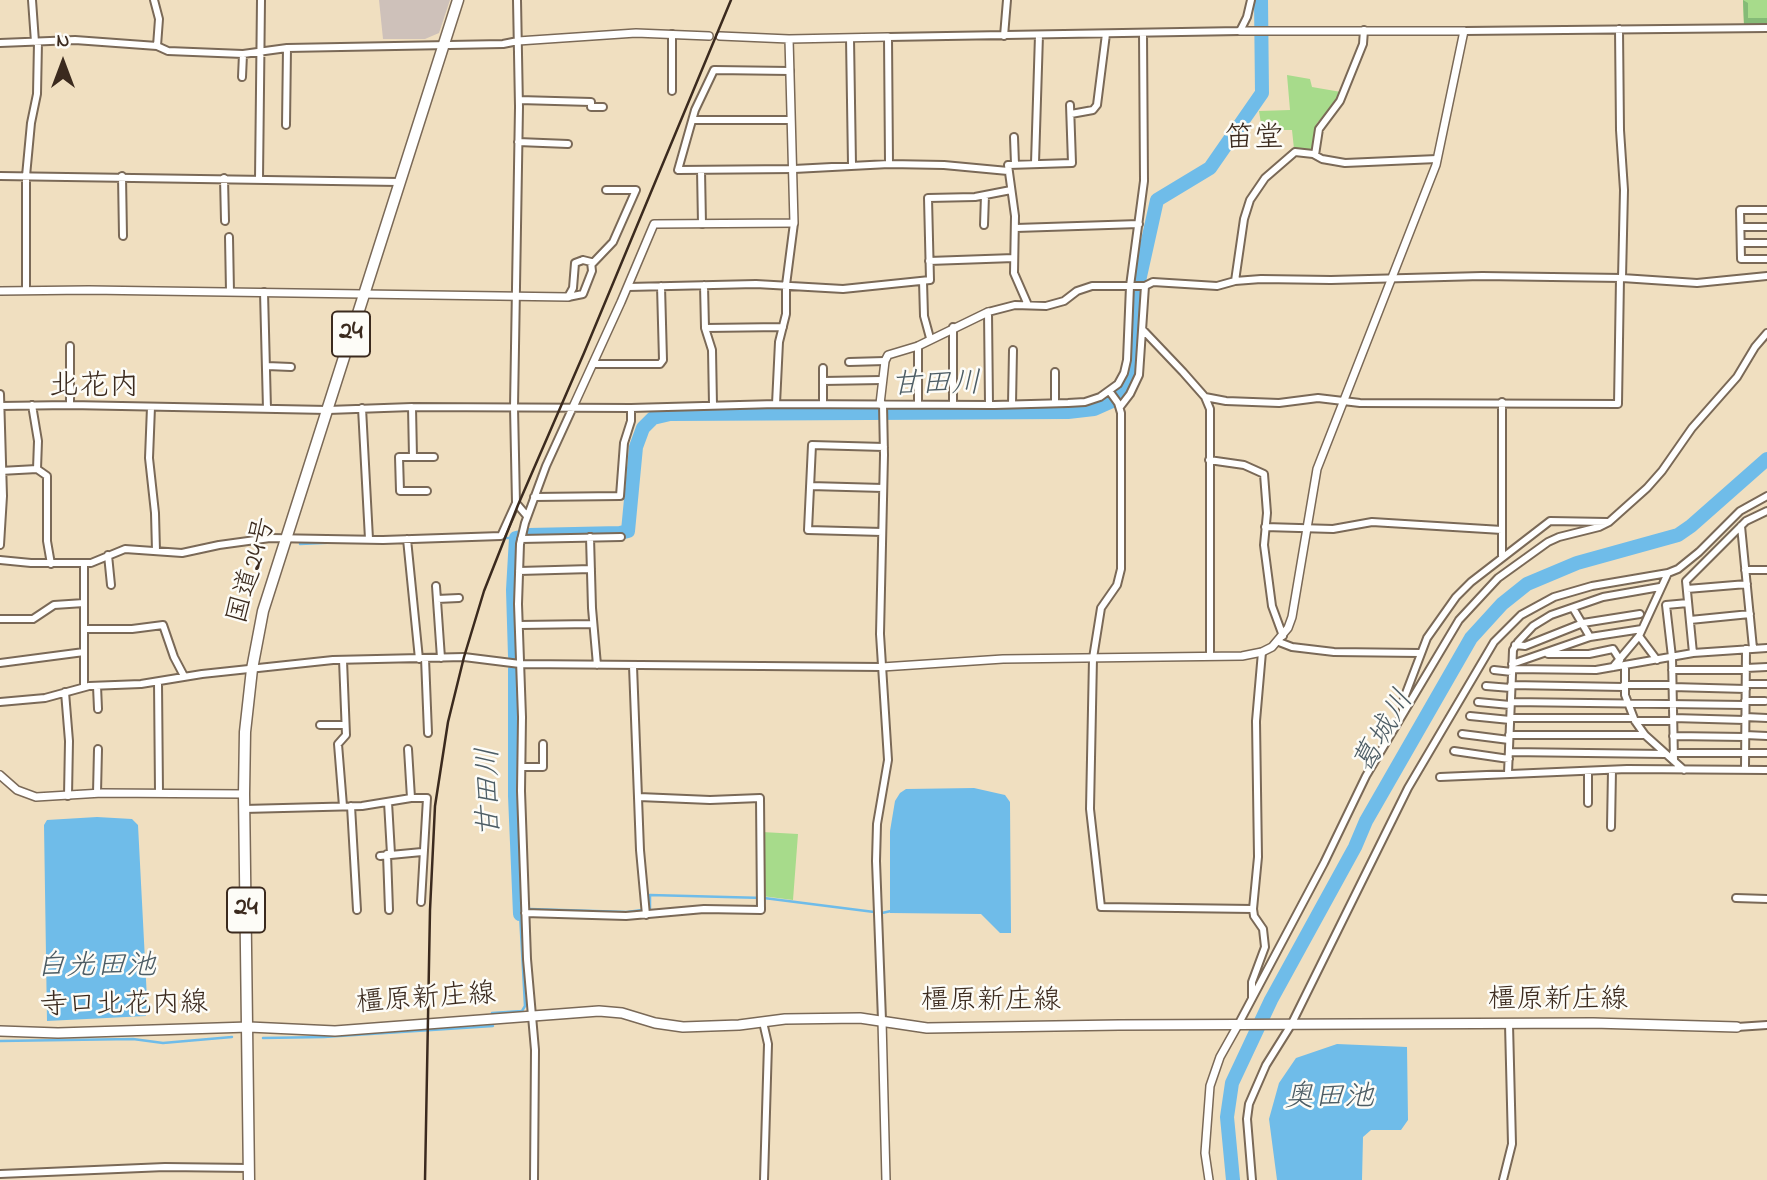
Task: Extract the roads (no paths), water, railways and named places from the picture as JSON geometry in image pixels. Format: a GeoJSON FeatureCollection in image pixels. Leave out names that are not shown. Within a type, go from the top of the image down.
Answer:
{"type":"FeatureCollection","features":[{"type":"Feature","properties":{"kind":"highway","name":"国道24号"},"geometry":{"type":"LineString","coordinates":[[249,1180],[245,732],[262,611],[458,0]]}},
{"type":"Feature","properties":{"kind":"main road","name":"橿原新庄線"},"geometry":{"type":"LineString","coordinates":[[249,1027],[335,1031],[598,1011],[622,1013],[668,1026],[763,1023],[793,1018],[881,1020],[927,1028],[1509,1024],[1737,1027]]}},
{"type":"Feature","properties":{"kind":"main road","name":"寺口北花内線"},"geometry":{"type":"LineString","coordinates":[[0,1031],[58,1033],[249,1027]]}},
{"type":"Feature","properties":{"kind":"street"},"geometry":{"type":"LineString","coordinates":[[26,290],[26,176],[37,94],[32,0]]}},
{"type":"Feature","properties":{"kind":"street"},"geometry":{"type":"LineString","coordinates":[[153,0],[159,19],[157,46]]}},
{"type":"Feature","properties":{"kind":"street"},"geometry":{"type":"LineString","coordinates":[[259,179],[261,0]]}},
{"type":"Feature","properties":{"kind":"street"},"geometry":{"type":"LineString","coordinates":[[0,560],[51,564],[97,562],[125,549],[182,553],[242,541],[286,538],[408,542],[501,536],[516,503],[514,407],[519,100],[517,0]]}},
{"type":"Feature","properties":{"kind":"street"},"geometry":{"type":"LineString","coordinates":[[1004,36],[1007,0]]}},
{"type":"Feature","properties":{"kind":"street"},"geometry":{"type":"LineString","coordinates":[[1240,31],[1251,0]]}},
{"type":"Feature","properties":{"kind":"street"},"geometry":{"type":"LineString","coordinates":[[720,36],[789,39],[1240,31],[1767,28]]}},
{"type":"Feature","properties":{"kind":"street"},"geometry":{"type":"LineString","coordinates":[[1205,397],[1240,402],[1279,403],[1318,398],[1342,401],[1618,404],[1624,190],[1619,130],[1619,29]]}},
{"type":"Feature","properties":{"kind":"street"},"geometry":{"type":"LineString","coordinates":[[1314,155],[1320,124],[1340,101],[1361,51],[1364,30]]}},
{"type":"Feature","properties":{"kind":"street"},"geometry":{"type":"LineString","coordinates":[[0,702],[46,698],[84,687],[158,682],[184,676],[343,660],[464,657],[520,664],[882,667],[1003,659],[1242,656],[1262,652],[1281,639],[1292,617],[1317,469],[1437,159],[1464,31]]}},
{"type":"Feature","properties":{"kind":"street"},"geometry":{"type":"LineString","coordinates":[[0,43],[75,40],[157,46],[168,51],[243,54],[287,48],[503,44],[636,33],[709,36]]}},
{"type":"Feature","properties":{"kind":"street"},"geometry":{"type":"LineString","coordinates":[[0,406],[328,410],[776,404],[989,405],[1085,402],[1111,394],[1124,373],[1127,360],[1144,170],[1143,33]]}},
{"type":"Feature","properties":{"kind":"street"},"geometry":{"type":"LineString","coordinates":[[671,34],[672,91]]}},
{"type":"Feature","properties":{"kind":"street"},"geometry":{"type":"LineString","coordinates":[[1071,114],[1093,110],[1097,105],[1106,34]]}},
{"type":"Feature","properties":{"kind":"street"},"geometry":{"type":"LineString","coordinates":[[1035,163],[1039,35]]}},
{"type":"Feature","properties":{"kind":"street"},"geometry":{"type":"LineString","coordinates":[[888,37],[889,164]]}},
{"type":"Feature","properties":{"kind":"street"},"geometry":{"type":"LineString","coordinates":[[850,38],[852,165]]}},
{"type":"Feature","properties":{"kind":"street"},"geometry":{"type":"LineString","coordinates":[[776,404],[778,351],[786,314],[786,285],[794,223],[789,39]]}},
{"type":"Feature","properties":{"kind":"street"},"geometry":{"type":"LineString","coordinates":[[286,125],[287,48]]}},
{"type":"Feature","properties":{"kind":"street"},"geometry":{"type":"LineString","coordinates":[[242,76],[243,54]]}},
{"type":"Feature","properties":{"kind":"street"},"geometry":{"type":"LineString","coordinates":[[790,71],[714,70],[693,120],[678,170],[794,169],[889,164],[944,165],[1009,171]]}},
{"type":"Feature","properties":{"kind":"street"},"geometry":{"type":"LineString","coordinates":[[519,100],[591,102],[591,107],[603,107]]}},
{"type":"Feature","properties":{"kind":"street"},"geometry":{"type":"LineString","coordinates":[[1028,305],[1015,278],[1016,228],[1008,165],[1072,163],[1070,105]]}},
{"type":"Feature","properties":{"kind":"street"},"geometry":{"type":"LineString","coordinates":[[693,120],[791,120]]}},
{"type":"Feature","properties":{"kind":"street"},"geometry":{"type":"LineString","coordinates":[[1014,137],[1015,164]]}},
{"type":"Feature","properties":{"kind":"street"},"geometry":{"type":"LineString","coordinates":[[517,142],[568,144]]}},
{"type":"Feature","properties":{"kind":"street"},"geometry":{"type":"LineString","coordinates":[[1235,281],[1244,219],[1250,200],[1256,189],[1295,152],[1345,163],[1437,159]]}},
{"type":"Feature","properties":{"kind":"street"},"geometry":{"type":"LineString","coordinates":[[701,170],[702,224]]}},
{"type":"Feature","properties":{"kind":"street"},"geometry":{"type":"LineString","coordinates":[[0,176],[399,182]]}},
{"type":"Feature","properties":{"kind":"street"},"geometry":{"type":"LineString","coordinates":[[122,176],[123,236]]}},
{"type":"Feature","properties":{"kind":"street"},"geometry":{"type":"LineString","coordinates":[[224,178],[225,221]]}},
{"type":"Feature","properties":{"kind":"street"},"geometry":{"type":"LineString","coordinates":[[0,290],[578,297],[583,294],[592,264],[613,242],[636,190],[606,190]]}},
{"type":"Feature","properties":{"kind":"street"},"geometry":{"type":"LineString","coordinates":[[628,287],[786,285],[843,289],[930,280],[928,198],[985,195],[1011,190]]}},
{"type":"Feature","properties":{"kind":"street"},"geometry":{"type":"LineString","coordinates":[[984,225],[985,195]]}},
{"type":"Feature","properties":{"kind":"street"},"geometry":{"type":"LineString","coordinates":[[1767,210],[1741,210],[1741,259],[1767,259]]}},
{"type":"Feature","properties":{"kind":"street"},"geometry":{"type":"LineString","coordinates":[[534,1180],[535,1050],[525,913],[519,625],[522,531],[556,442],[628,287],[654,224],[794,223]]}},
{"type":"Feature","properties":{"kind":"street"},"geometry":{"type":"LineString","coordinates":[[1016,228],[1139,224]]}},
{"type":"Feature","properties":{"kind":"street"},"geometry":{"type":"LineString","coordinates":[[1741,227],[1767,227]]}},
{"type":"Feature","properties":{"kind":"street"},"geometry":{"type":"LineString","coordinates":[[229,237],[230,292]]}},
{"type":"Feature","properties":{"kind":"street"},"geometry":{"type":"LineString","coordinates":[[1741,243],[1767,243]]}},
{"type":"Feature","properties":{"kind":"street"},"geometry":{"type":"LineString","coordinates":[[929,261],[1014,258]]}},
{"type":"Feature","properties":{"kind":"street"},"geometry":{"type":"LineString","coordinates":[[568,297],[573,291],[575,263],[583,260],[592,264]]}},
{"type":"Feature","properties":{"kind":"street"},"geometry":{"type":"LineString","coordinates":[[886,1180],[877,912],[877,824],[887,760],[880,634],[884,447],[882,380],[888,355],[918,345],[988,312],[1015,305],[1045,306],[1064,301],[1084,288],[1143,286],[1153,282],[1224,286],[1235,281],[1482,276],[1621,278],[1697,283],[1767,276]]}},
{"type":"Feature","properties":{"kind":"street"},"geometry":{"type":"LineString","coordinates":[[923,281],[924,316],[930,338]]}},
{"type":"Feature","properties":{"kind":"street"},"geometry":{"type":"LineString","coordinates":[[704,285],[705,328],[712,350],[713,405]]}},
{"type":"Feature","properties":{"kind":"street"},"geometry":{"type":"LineString","coordinates":[[593,364],[660,364],[663,360],[661,286]]}},
{"type":"Feature","properties":{"kind":"street"},"geometry":{"type":"LineString","coordinates":[[1143,286],[1139,375],[1119,405],[1120,578],[1101,608],[1093,658],[1090,809],[1101,907],[1253,909]]}},
{"type":"Feature","properties":{"kind":"street"},"geometry":{"type":"LineString","coordinates":[[264,292],[267,409]]}},
{"type":"Feature","properties":{"kind":"street"},"geometry":{"type":"LineString","coordinates":[[988,312],[989,405]]}},
{"type":"Feature","properties":{"kind":"street"},"geometry":{"type":"LineString","coordinates":[[705,328],[783,327]]}},
{"type":"Feature","properties":{"kind":"street"},"geometry":{"type":"LineString","coordinates":[[953,327],[953,405]]}},
{"type":"Feature","properties":{"kind":"street"},"geometry":{"type":"LineString","coordinates":[[1143,330],[1205,397],[1211,418],[1210,656]]}},
{"type":"Feature","properties":{"kind":"street"},"geometry":{"type":"LineString","coordinates":[[1209,1180],[1205,1153],[1210,1086],[1220,1056],[1240,1025],[1366,776],[1451,631],[1484,590],[1548,542],[1609,522],[1655,480],[1692,428],[1737,377],[1767,333]]}},
{"type":"Feature","properties":{"kind":"street"},"geometry":{"type":"LineString","coordinates":[[918,345],[918,404]]}},
{"type":"Feature","properties":{"kind":"street"},"geometry":{"type":"LineString","coordinates":[[70,346],[70,405]]}},
{"type":"Feature","properties":{"kind":"street"},"geometry":{"type":"LineString","coordinates":[[1012,404],[1013,351]]}},
{"type":"Feature","properties":{"kind":"street"},"geometry":{"type":"LineString","coordinates":[[849,362],[885,361]]}},
{"type":"Feature","properties":{"kind":"street"},"geometry":{"type":"LineString","coordinates":[[267,366],[291,368]]}},
{"type":"Feature","properties":{"kind":"street"},"geometry":{"type":"LineString","coordinates":[[823,368],[823,404]]}},
{"type":"Feature","properties":{"kind":"street"},"geometry":{"type":"LineString","coordinates":[[1055,372],[1055,403]]}},
{"type":"Feature","properties":{"kind":"street"},"geometry":{"type":"LineString","coordinates":[[823,382],[882,380]]}},
{"type":"Feature","properties":{"kind":"street"},"geometry":{"type":"LineString","coordinates":[[0,394],[3,517],[0,545]]}},
{"type":"Feature","properties":{"kind":"street"},"geometry":{"type":"LineString","coordinates":[[1111,394],[1119,405]]}},
{"type":"Feature","properties":{"kind":"street"},"geometry":{"type":"LineString","coordinates":[[1502,402],[1502,556]]}},
{"type":"Feature","properties":{"kind":"street"},"geometry":{"type":"LineString","coordinates":[[32,405],[38,441],[37,469]]}},
{"type":"Feature","properties":{"kind":"street"},"geometry":{"type":"LineString","coordinates":[[151,407],[149,457],[156,551]]}},
{"type":"Feature","properties":{"kind":"street"},"geometry":{"type":"LineString","coordinates":[[412,407],[413,457]]}},
{"type":"Feature","properties":{"kind":"street"},"geometry":{"type":"LineString","coordinates":[[362,408],[369,539]]}},
{"type":"Feature","properties":{"kind":"street"},"geometry":{"type":"LineString","coordinates":[[534,497],[620,496],[624,443],[631,421],[631,408]]}},
{"type":"Feature","properties":{"kind":"street"},"geometry":{"type":"LineString","coordinates":[[881,532],[808,530],[812,445],[884,447]]}},
{"type":"Feature","properties":{"kind":"street"},"geometry":{"type":"LineString","coordinates":[[427,491],[400,491],[400,457],[434,457]]}},
{"type":"Feature","properties":{"kind":"street"},"geometry":{"type":"LineString","coordinates":[[1209,460],[1236,463],[1264,474],[1267,513],[1264,545],[1272,606],[1281,639],[1292,647],[1316,650],[1420,653]]}},
{"type":"Feature","properties":{"kind":"street"},"geometry":{"type":"LineString","coordinates":[[1,471],[37,469],[47,476],[47,541],[51,564]]}},
{"type":"Feature","properties":{"kind":"street"},"geometry":{"type":"LineString","coordinates":[[810,486],[883,488]]}},
{"type":"Feature","properties":{"kind":"street"},"geometry":{"type":"LineString","coordinates":[[1252,1180],[1248,1104],[1266,1065],[1291,1025],[1408,788],[1494,642],[1521,615],[1554,597],[1592,586],[1678,569],[1740,511],[1767,496]]}},
{"type":"Feature","properties":{"kind":"street"},"geometry":{"type":"LineString","coordinates":[[516,503],[527,516]]}},
{"type":"Feature","properties":{"kind":"street"},"geometry":{"type":"LineString","coordinates":[[1693,653],[1686,580],[1746,521],[1767,511]]}},
{"type":"Feature","properties":{"kind":"street"},"geometry":{"type":"LineString","coordinates":[[1404,714],[1403,701],[1427,638],[1456,597],[1486,568],[1550,521],[1609,522]]}},
{"type":"Feature","properties":{"kind":"street"},"geometry":{"type":"LineString","coordinates":[[1265,527],[1340,528],[1372,522],[1502,530]]}},
{"type":"Feature","properties":{"kind":"street"},"geometry":{"type":"LineString","coordinates":[[1741,526],[1750,614],[1750,648],[1746,669],[1745,768]]}},
{"type":"Feature","properties":{"kind":"street"},"geometry":{"type":"LineString","coordinates":[[590,537],[597,665]]}},
{"type":"Feature","properties":{"kind":"street"},"geometry":{"type":"LineString","coordinates":[[521,539],[621,537]]}},
{"type":"Feature","properties":{"kind":"street"},"geometry":{"type":"LineString","coordinates":[[408,542],[428,733]]}},
{"type":"Feature","properties":{"kind":"street"},"geometry":{"type":"LineString","coordinates":[[108,555],[111,585]]}},
{"type":"Feature","properties":{"kind":"street"},"geometry":{"type":"LineString","coordinates":[[84,563],[84,687]]}},
{"type":"Feature","properties":{"kind":"street"},"geometry":{"type":"LineString","coordinates":[[519,571],[591,569]]}},
{"type":"Feature","properties":{"kind":"street"},"geometry":{"type":"LineString","coordinates":[[1745,570],[1767,570]]}},
{"type":"Feature","properties":{"kind":"street"},"geometry":{"type":"LineString","coordinates":[[1622,663],[1640,633],[1668,573]]}},
{"type":"Feature","properties":{"kind":"street"},"geometry":{"type":"LineString","coordinates":[[1687,589],[1747,584]]}},
{"type":"Feature","properties":{"kind":"street"},"geometry":{"type":"LineString","coordinates":[[436,586],[441,658]]}},
{"type":"Feature","properties":{"kind":"street"},"geometry":{"type":"LineString","coordinates":[[1508,773],[1513,650],[1516,645],[1541,621],[1573,608],[1603,597],[1660,587]]}},
{"type":"Feature","properties":{"kind":"street"},"geometry":{"type":"LineString","coordinates":[[437,599],[459,598]]}},
{"type":"Feature","properties":{"kind":"street"},"geometry":{"type":"LineString","coordinates":[[0,620],[33,619],[54,605],[84,603]]}},
{"type":"Feature","properties":{"kind":"street"},"geometry":{"type":"LineString","coordinates":[[1674,761],[1672,657],[1666,605],[1688,603]]}},
{"type":"Feature","properties":{"kind":"street"},"geometry":{"type":"LineString","coordinates":[[1573,608],[1600,651]]}},
{"type":"Feature","properties":{"kind":"street"},"geometry":{"type":"LineString","coordinates":[[1516,645],[1525,646],[1583,623],[1640,614]]}},
{"type":"Feature","properties":{"kind":"street"},"geometry":{"type":"LineString","coordinates":[[1690,620],[1750,614]]}},
{"type":"Feature","properties":{"kind":"street"},"geometry":{"type":"LineString","coordinates":[[519,625],[593,624]]}},
{"type":"Feature","properties":{"kind":"street"},"geometry":{"type":"LineString","coordinates":[[84,629],[132,629],[163,625],[184,676]]}},
{"type":"Feature","properties":{"kind":"street"},"geometry":{"type":"LineString","coordinates":[[1512,668],[1543,653],[1593,636],[1640,633]]}},
{"type":"Feature","properties":{"kind":"street"},"geometry":{"type":"LineString","coordinates":[[1640,633],[1657,660]]}},
{"type":"Feature","properties":{"kind":"street"},"geometry":{"type":"LineString","coordinates":[[1494,670],[1595,670],[1612,668],[1622,663],[1693,653],[1767,648]]}},
{"type":"Feature","properties":{"kind":"street"},"geometry":{"type":"LineString","coordinates":[[1543,653],[1590,654],[1612,649],[1622,663],[1627,703],[1634,720],[1645,735],[1684,770]]}},
{"type":"Feature","properties":{"kind":"street"},"geometry":{"type":"LineString","coordinates":[[0,663],[84,652]]}},
{"type":"Feature","properties":{"kind":"street"},"geometry":{"type":"LineString","coordinates":[[1252,999],[1252,982],[1265,947],[1263,929],[1254,916],[1253,909],[1258,857],[1256,720],[1262,652]]}},
{"type":"Feature","properties":{"kind":"street"},"geometry":{"type":"LineString","coordinates":[[342,806],[338,744],[346,735],[343,660]]}},
{"type":"Feature","properties":{"kind":"street"},"geometry":{"type":"LineString","coordinates":[[633,666],[640,850],[646,915]]}},
{"type":"Feature","properties":{"kind":"street"},"geometry":{"type":"LineString","coordinates":[[1672,670],[1767,667]]}},
{"type":"Feature","properties":{"kind":"street"},"geometry":{"type":"LineString","coordinates":[[158,682],[159,793]]}},
{"type":"Feature","properties":{"kind":"street"},"geometry":{"type":"LineString","coordinates":[[1486,686],[1746,687],[1767,684]]}},
{"type":"Feature","properties":{"kind":"street"},"geometry":{"type":"LineString","coordinates":[[97,686],[98,709]]}},
{"type":"Feature","properties":{"kind":"street"},"geometry":{"type":"LineString","coordinates":[[65,692],[69,741],[68,796]]}},
{"type":"Feature","properties":{"kind":"street"},"geometry":{"type":"LineString","coordinates":[[1478,702],[1765,701]]}},
{"type":"Feature","properties":{"kind":"street"},"geometry":{"type":"LineString","coordinates":[[1577,702],[1577,718]]}},
{"type":"Feature","properties":{"kind":"street"},"geometry":{"type":"LineString","coordinates":[[1470,716],[1634,720],[1767,718]]}},
{"type":"Feature","properties":{"kind":"street"},"geometry":{"type":"LineString","coordinates":[[320,725],[345,725]]}},
{"type":"Feature","properties":{"kind":"street"},"geometry":{"type":"LineString","coordinates":[[1462,734],[1509,737],[1645,735]]}},
{"type":"Feature","properties":{"kind":"street"},"geometry":{"type":"LineString","coordinates":[[1566,735],[1566,753]]}},
{"type":"Feature","properties":{"kind":"street"},"geometry":{"type":"LineString","coordinates":[[1673,736],[1767,736]]}},
{"type":"Feature","properties":{"kind":"street"},"geometry":{"type":"LineString","coordinates":[[522,767],[543,767],[543,744]]}},
{"type":"Feature","properties":{"kind":"street"},"geometry":{"type":"LineString","coordinates":[[97,793],[98,749]]}},
{"type":"Feature","properties":{"kind":"street"},"geometry":{"type":"LineString","coordinates":[[408,749],[411,798]]}},
{"type":"Feature","properties":{"kind":"street"},"geometry":{"type":"LineString","coordinates":[[1454,751],[1509,755],[1665,754]]}},
{"type":"Feature","properties":{"kind":"street"},"geometry":{"type":"LineString","coordinates":[[1673,753],[1767,753]]}},
{"type":"Feature","properties":{"kind":"street"},"geometry":{"type":"LineString","coordinates":[[1440,777],[1612,770],[1767,770]]}},
{"type":"Feature","properties":{"kind":"street"},"geometry":{"type":"LineString","coordinates":[[1611,827],[1612,770]]}},
{"type":"Feature","properties":{"kind":"street"},"geometry":{"type":"LineString","coordinates":[[1588,771],[1588,803]]}},
{"type":"Feature","properties":{"kind":"street"},"geometry":{"type":"LineString","coordinates":[[0,775],[26,794],[46,797],[97,793],[244,793]]}},
{"type":"Feature","properties":{"kind":"street"},"geometry":{"type":"LineString","coordinates":[[525,913],[626,916],[704,909],[761,910],[760,798],[710,800],[639,797]]}},
{"type":"Feature","properties":{"kind":"street"},"geometry":{"type":"LineString","coordinates":[[244,809],[351,806],[427,798],[421,902]]}},
{"type":"Feature","properties":{"kind":"street"},"geometry":{"type":"LineString","coordinates":[[388,802],[386,855],[389,910]]}},
{"type":"Feature","properties":{"kind":"street"},"geometry":{"type":"LineString","coordinates":[[351,806],[357,910]]}},
{"type":"Feature","properties":{"kind":"street"},"geometry":{"type":"LineString","coordinates":[[386,855],[422,852]]}},
{"type":"Feature","properties":{"kind":"street"},"geometry":{"type":"LineString","coordinates":[[1736,898],[1767,899]]}},
{"type":"Feature","properties":{"kind":"street"},"geometry":{"type":"LineString","coordinates":[[763,1023],[768,1044],[764,1180]]}},
{"type":"Feature","properties":{"kind":"street"},"geometry":{"type":"LineString","coordinates":[[1503,1180],[1512,1144],[1509,1024]]}},
{"type":"Feature","properties":{"kind":"street"},"geometry":{"type":"LineString","coordinates":[[1737,1027],[1767,1025]]}},
{"type":"Feature","properties":{"kind":"street"},"geometry":{"type":"LineString","coordinates":[[0,1174],[165,1167],[249,1168]]}},
{"type":"Feature","properties":{"kind":"water"},"geometry":{"type":"Polygon","coordinates":[[[974,788],[1005,795],[1010,802],[1011,933],[1000,933],[981,914],[890,913],[890,831],[895,801],[900,793],[906,789],[974,788]]]}},
{"type":"Feature","properties":{"kind":"water","name":"白光田池"},"geometry":{"type":"Polygon","coordinates":[[[97,817],[132,819],[138,825],[146,1016],[47,1021],[44,825],[47,820],[97,817]]]}},
{"type":"Feature","properties":{"kind":"water","name":"奥田池"},"geometry":{"type":"Polygon","coordinates":[[[1337,1044],[1407,1047],[1408,1120],[1401,1130],[1371,1130],[1363,1137],[1362,1180],[1277,1180],[1269,1119],[1279,1083],[1296,1058],[1337,1044]]]}},
{"type":"Feature","properties":{"kind":"waterway","name":"甘田川"},"geometry":{"type":"LineString","coordinates":[[515,656],[513,590],[516,538],[529,535],[628,531],[636,447],[643,428],[653,418],[670,414],[1068,412],[1094,409],[1112,401],[1126,387],[1133,370],[1137,290],[1157,200],[1210,168],[1262,93],[1261,0]]}},
{"type":"Feature","properties":{"kind":"waterway","name":"葛城川"},"geometry":{"type":"LineString","coordinates":[[1233,1180],[1227,1117],[1232,1083],[1271,1000],[1355,847],[1366,821],[1471,638],[1502,604],[1527,584],[1577,563],[1678,535],[1767,459]]}},
{"type":"Feature","properties":{"kind":"waterway"},"geometry":{"type":"LineString","coordinates":[[502,538],[516,538]]}},
{"type":"Feature","properties":{"kind":"waterway"},"geometry":{"type":"LineString","coordinates":[[300,544],[345,542]]}},
{"type":"Feature","properties":{"kind":"waterway"},"geometry":{"type":"LineString","coordinates":[[376,543],[401,542]]}},
{"type":"Feature","properties":{"kind":"waterway","name":"甘田川"},"geometry":{"type":"LineString","coordinates":[[515,669],[515,796],[520,914]]}},
{"type":"Feature","properties":{"kind":"waterway"},"geometry":{"type":"LineString","coordinates":[[530,909],[627,912],[650,909],[650,895],[764,898],[882,913],[891,911]]}},
{"type":"Feature","properties":{"kind":"waterway"},"geometry":{"type":"LineString","coordinates":[[492,1013],[522,1011],[525,1006],[520,914]]}},
{"type":"Feature","properties":{"kind":"waterway"},"geometry":{"type":"LineString","coordinates":[[263,1038],[324,1037],[493,1026]]}},
{"type":"Feature","properties":{"kind":"waterway"},"geometry":{"type":"LineString","coordinates":[[0,1041],[133,1039],[163,1043],[232,1037]]}},
{"type":"Feature","properties":{"kind":"railway"},"geometry":{"type":"LineString","coordinates":[[425,1180],[430,910],[435,806],[448,722],[464,657],[484,591],[518,505],[731,0]]}},
{"type":"Feature","properties":{"kind":"district","name":"笛堂"},"geometry":{"type":"Point","coordinates":[1254,141]}},
{"type":"Feature","properties":{"kind":"district","name":"北花内"},"geometry":{"type":"Point","coordinates":[94,389]}}]}
